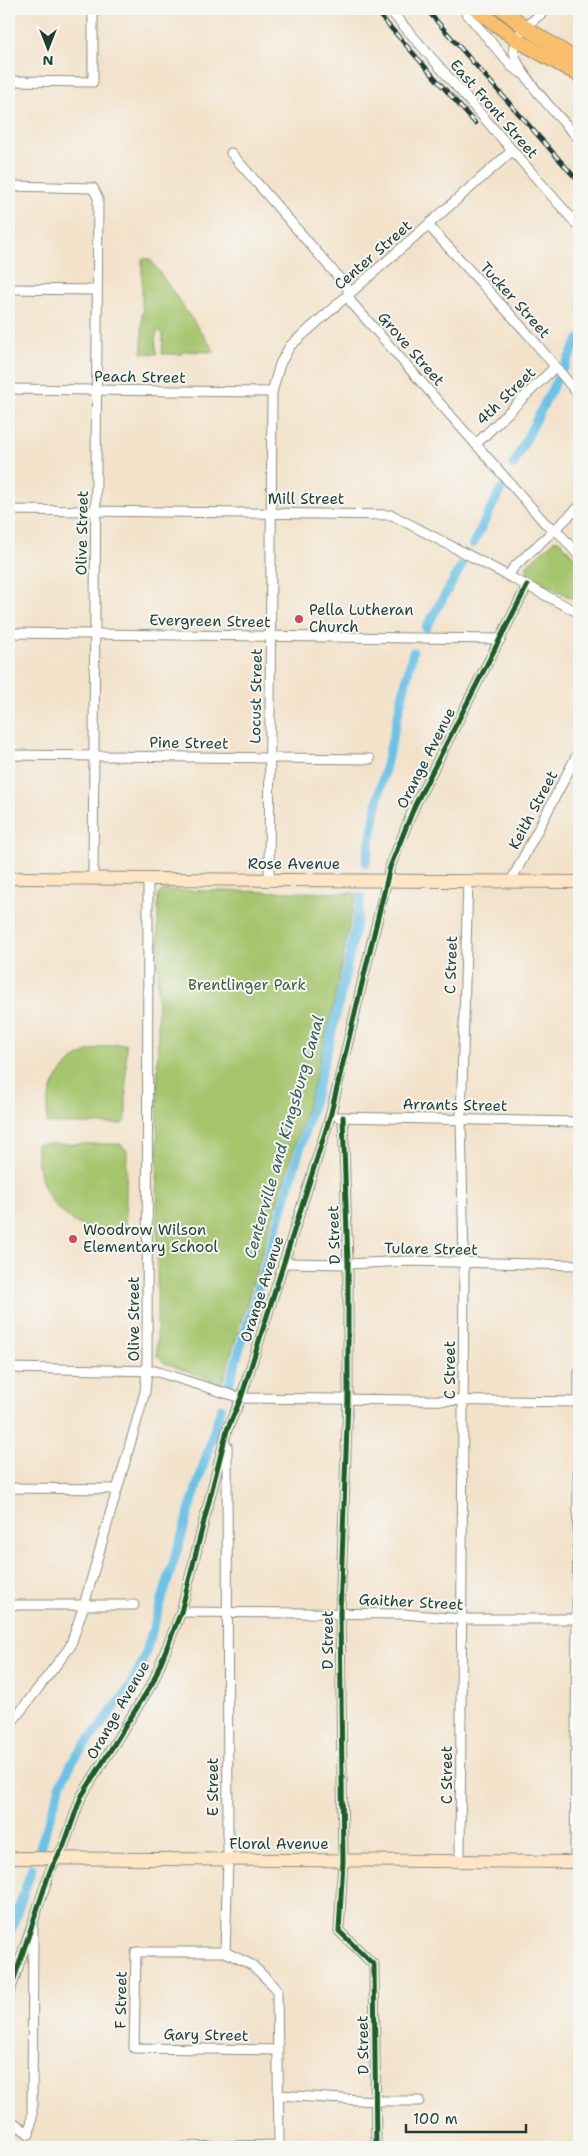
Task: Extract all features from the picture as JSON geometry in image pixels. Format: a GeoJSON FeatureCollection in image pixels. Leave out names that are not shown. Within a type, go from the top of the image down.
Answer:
{"type":"FeatureCollection","features":[{"type":"Feature","properties":{"kind":"main road"},"geometry":{"type":"LineString","coordinates":[[476,9],[517,40],[579,75]]}},
{"type":"Feature","properties":{"kind":"main road"},"geometry":{"type":"LineString","coordinates":[[502,9],[526,28],[579,61]]}},
{"type":"Feature","properties":{"kind":"street"},"geometry":{"type":"LineString","coordinates":[[9,81],[93,82],[93,9]]}},
{"type":"Feature","properties":{"kind":"street","name":"East Front Street"},"geometry":{"type":"LineString","coordinates":[[389,9],[579,226]]}},
{"type":"Feature","properties":{"kind":"street"},"geometry":{"type":"LineString","coordinates":[[463,9],[512,67],[525,76],[579,139]]}},
{"type":"Feature","properties":{"kind":"street"},"geometry":{"type":"LineString","coordinates":[[525,76],[514,53],[514,46],[526,28],[547,9]]}},
{"type":"Feature","properties":{"kind":"street","name":"Center Street"},"geometry":{"type":"LineString","coordinates":[[272,392],[280,364],[290,346],[512,151]]}},
{"type":"Feature","properties":{"kind":"street","name":"Grove Street"},"geometry":{"type":"LineString","coordinates":[[231,154],[347,287],[351,302],[545,523],[579,556]]}},
{"type":"Feature","properties":{"kind":"street","name":"Olive Street"},"geometry":{"type":"LineString","coordinates":[[9,186],[93,188],[98,198],[93,879]]}},
{"type":"Feature","properties":{"kind":"street","name":"Tucker Street"},"geometry":{"type":"LineString","coordinates":[[428,225],[528,334],[579,395]]}},
{"type":"Feature","properties":{"kind":"street"},"geometry":{"type":"LineString","coordinates":[[9,289],[98,290]]}},
{"type":"Feature","properties":{"kind":"street","name":"4th Street"},"geometry":{"type":"LineString","coordinates":[[476,444],[555,368]]}},
{"type":"Feature","properties":{"kind":"street","name":"Peach Street"},"geometry":{"type":"LineString","coordinates":[[9,390],[272,392]]}},
{"type":"Feature","properties":{"kind":"street","name":"Locust Street"},"geometry":{"type":"LineString","coordinates":[[269,880],[272,392]]}},
{"type":"Feature","properties":{"kind":"street"},"geometry":{"type":"LineString","coordinates":[[508,576],[514,567],[579,506]]}},
{"type":"Feature","properties":{"kind":"street","name":"Mill Street"},"geometry":{"type":"LineString","coordinates":[[9,510],[392,514],[579,613]]}},
{"type":"Feature","properties":{"kind":"street","name":"Orange Avenue"},"geometry":{"type":"LineString","coordinates":[[9,1994],[50,1871],[64,1845],[81,1797],[153,1682],[181,1612],[227,1430],[241,1398],[330,1117],[387,880],[415,805],[528,586]]}},
{"type":"Feature","properties":{"kind":"street","name":"Evergreen Street"},"geometry":{"type":"LineString","coordinates":[[9,633],[500,639]]}},
{"type":"Feature","properties":{"kind":"street","name":"Keith Street"},"geometry":{"type":"LineString","coordinates":[[511,881],[579,751]]}},
{"type":"Feature","properties":{"kind":"street","name":"Pine Street"},"geometry":{"type":"LineString","coordinates":[[9,755],[370,759]]}},
{"type":"Feature","properties":{"kind":"street","name":"Rose Avenue"},"geometry":{"type":"LineString","coordinates":[[9,878],[579,882]]}},
{"type":"Feature","properties":{"kind":"street","name":"Olive Street"},"geometry":{"type":"LineString","coordinates":[[9,1726],[65,1655],[74,1636],[145,1392],[147,1370],[148,880]]}},
{"type":"Feature","properties":{"kind":"street","name":"C Street"},"geometry":{"type":"LineString","coordinates":[[460,1861],[460,1619],[464,1264],[461,1119],[468,880]]}},
{"type":"Feature","properties":{"kind":"street","name":"Arrants Street"},"geometry":{"type":"LineString","coordinates":[[330,1117],[579,1122]]}},
{"type":"Feature","properties":{"kind":"street","name":"D Street"},"geometry":{"type":"LineString","coordinates":[[343,1117],[348,1264],[348,1399],[340,1613],[343,1861],[339,1931],[374,1965],[376,2147]]}},
{"type":"Feature","properties":{"kind":"street","name":"Tulare Street"},"geometry":{"type":"LineString","coordinates":[[283,1263],[348,1264],[407,1261],[579,1266]]}},
{"type":"Feature","properties":{"kind":"street"},"geometry":{"type":"LineString","coordinates":[[9,1368],[147,1370],[167,1374],[241,1398],[579,1402]]}},
{"type":"Feature","properties":{"kind":"street"},"geometry":{"type":"LineString","coordinates":[[577,1862],[579,1373]]}},
{"type":"Feature","properties":{"kind":"street","name":"E Street"},"geometry":{"type":"LineString","coordinates":[[225,1952],[228,1860],[227,1430]]}},
{"type":"Feature","properties":{"kind":"street"},"geometry":{"type":"LineString","coordinates":[[9,1488],[116,1489]]}},
{"type":"Feature","properties":{"kind":"street"},"geometry":{"type":"LineString","coordinates":[[9,1605],[134,1605]]}},
{"type":"Feature","properties":{"kind":"street","name":"Gaither Street"},"geometry":{"type":"LineString","coordinates":[[181,1612],[403,1614],[460,1619],[578,1619]]}},
{"type":"Feature","properties":{"kind":"street","name":"Floral Avenue"},"geometry":{"type":"LineString","coordinates":[[9,1858],[577,1862]]}},
{"type":"Feature","properties":{"kind":"street"},"geometry":{"type":"LineString","coordinates":[[9,2119],[29,2134],[32,2118],[33,1920]]}},
{"type":"Feature","properties":{"kind":"street","name":"F Street"},"geometry":{"type":"LineString","coordinates":[[134,2048],[136,1952],[225,1952]]}},
{"type":"Feature","properties":{"kind":"street"},"geometry":{"type":"LineString","coordinates":[[184,2147],[279,2145],[277,1989],[252,1965],[225,1952]]}},
{"type":"Feature","properties":{"kind":"street","name":"Gary Street"},"geometry":{"type":"LineString","coordinates":[[134,2048],[278,2050]]}},
{"type":"Feature","properties":{"kind":"street"},"geometry":{"type":"LineString","coordinates":[[278,2095],[376,2101],[419,2101]]}},
{"type":"Feature","properties":{"kind":"green space"},"geometry":{"type":"Polygon","coordinates":[[[142,259],[150,259],[215,352],[185,351],[181,354],[162,354],[163,335],[158,330],[155,339],[157,354],[142,353],[142,313],[144,311],[142,307],[142,259]]]}},
{"type":"Feature","properties":{"kind":"green space"},"geometry":{"type":"Polygon","coordinates":[[[555,540],[559,540],[579,563],[579,602],[528,575],[527,565],[555,540]]]}},
{"type":"Feature","properties":{"kind":"green space","name":"Brentlinger Park"},"geometry":{"type":"Polygon","coordinates":[[[163,890],[356,893],[333,1007],[312,1090],[222,1384],[165,1363],[157,1356],[158,895],[163,890]]]}},
{"type":"Feature","properties":{"kind":"green space"},"geometry":{"type":"Polygon","coordinates":[[[126,1044],[126,1119],[122,1124],[47,1124],[51,1090],[67,1065],[93,1049],[109,1045],[126,1044]]]}},
{"type":"Feature","properties":{"kind":"green space"},"geometry":{"type":"Polygon","coordinates":[[[37,1144],[120,1144],[127,1150],[125,1234],[106,1233],[88,1228],[73,1221],[60,1210],[49,1197],[42,1181],[38,1163],[37,1144]]]}},
{"type":"Feature","properties":{"kind":"waterway","name":"Centerville and Kingsburg Canal"},"geometry":{"type":"LineString","coordinates":[[564,367],[579,339]]}},
{"type":"Feature","properties":{"kind":"waterway","name":"Centerville and Kingsburg Canal"},"geometry":{"type":"LineString","coordinates":[[513,465],[557,379]]}},
{"type":"Feature","properties":{"kind":"waterway","name":"Centerville and Kingsburg Canal"},"geometry":{"type":"LineString","coordinates":[[473,544],[501,489]]}},
{"type":"Feature","properties":{"kind":"waterway","name":"Centerville and Kingsburg Canal"},"geometry":{"type":"LineString","coordinates":[[426,628],[462,565]]}},
{"type":"Feature","properties":{"kind":"waterway","name":"Centerville and Kingsburg Canal"},"geometry":{"type":"LineString","coordinates":[[366,863],[380,790],[413,652]]}},
{"type":"Feature","properties":{"kind":"waterway","name":"Centerville and Kingsburg Canal"},"geometry":{"type":"LineString","coordinates":[[229,1384],[319,1081],[349,959],[361,897]]}},
{"type":"Feature","properties":{"kind":"waterway","name":"Centerville and Kingsburg Canal"},"geometry":{"type":"LineString","coordinates":[[40,1847],[61,1784],[74,1759],[126,1693],[143,1661],[221,1408]]}},
{"type":"Feature","properties":{"kind":"waterway","name":"Centerville and Kingsburg Canal"},"geometry":{"type":"LineString","coordinates":[[9,1937],[32,1868]]}},
{"type":"Feature","properties":{"kind":"railway"},"geometry":{"type":"LineString","coordinates":[[374,9],[475,123]]}},
{"type":"Feature","properties":{"kind":"railway"},"geometry":{"type":"LineString","coordinates":[[426,9],[579,182]]}},
{"type":"Feature","properties":{"kind":"cycle path"},"geometry":{"type":"LineString","coordinates":[[9,1994],[50,1871],[64,1845],[81,1797],[153,1682],[181,1612],[227,1430],[241,1398],[330,1117],[390,867],[415,805],[527,586]]}},
{"type":"Feature","properties":{"kind":"cycle path"},"geometry":{"type":"LineString","coordinates":[[343,1117],[348,1264],[348,1399],[340,1613],[343,1861],[339,1931],[374,1965],[376,2147]]}},
{"type":"Feature","properties":{"kind":"place","name":"Pella Lutheran Church"},"geometry":{"type":"Point","coordinates":[299,619]}},
{"type":"Feature","properties":{"kind":"place","name":"Woodrow Wilson Elementary School"},"geometry":{"type":"Point","coordinates":[73,1239]}}]}
